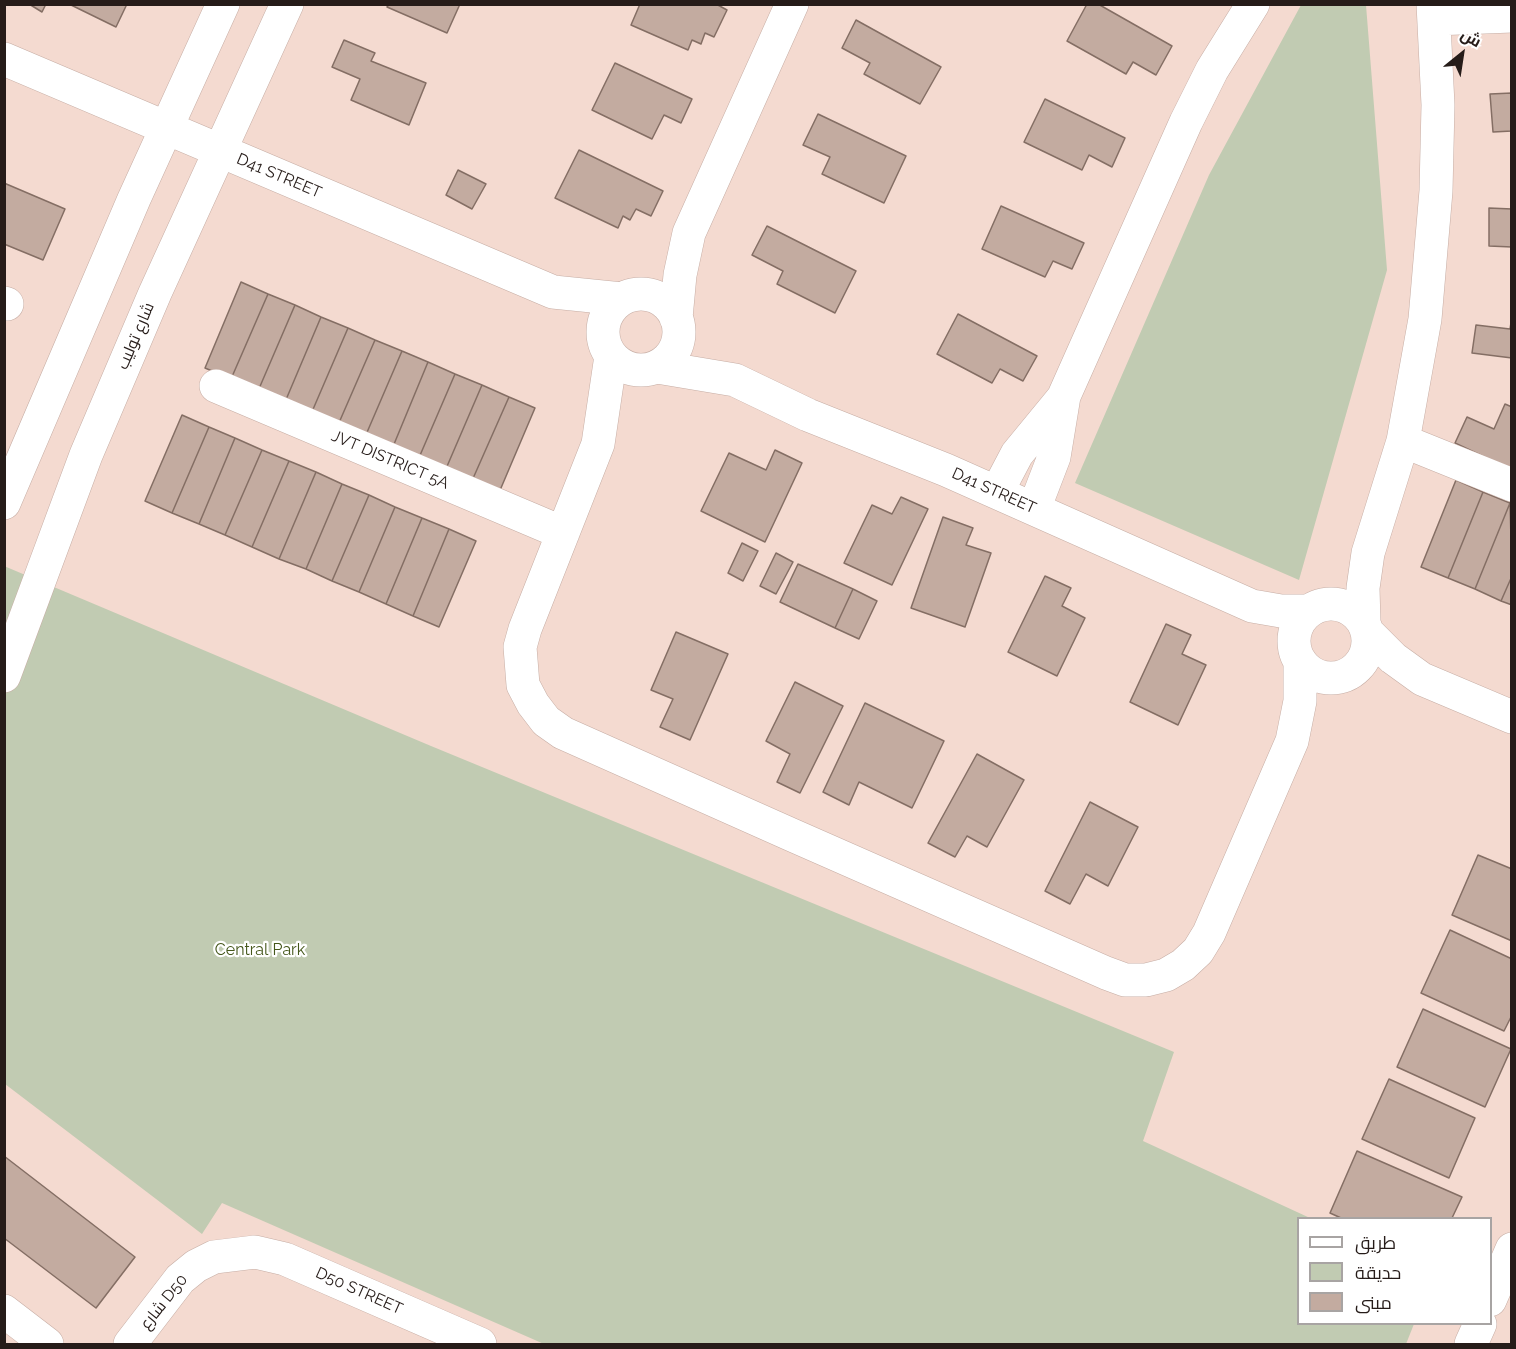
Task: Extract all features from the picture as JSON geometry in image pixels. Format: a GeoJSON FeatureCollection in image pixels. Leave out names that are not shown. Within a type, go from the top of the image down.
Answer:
{"type":"FeatureCollection","features":[{"type":"Feature","properties":{"kind":"street"},"geometry":{"type":"LineString","coordinates":[[4,503],[134,199],[223,4]]}},
{"type":"Feature","properties":{"kind":"street","name":"شارع توليب"},"geometry":{"type":"LineString","coordinates":[[4,676],[86,454],[159,283],[287,4]]}},
{"type":"Feature","properties":{"kind":"street"},"geometry":{"type":"LineString","coordinates":[[792,4],[689,233],[680,275],[678,343],[673,353],[656,368],[624,404],[598,444],[520,648],[523,685],[533,704],[546,721],[574,738],[1106,974],[1125,980],[1146,980],[1166,975],[1183,965],[1198,951],[1209,933],[1292,741],[1300,701],[1296,629],[1313,609],[1345,583],[1368,553]]}},
{"type":"Feature","properties":{"kind":"street"},"geometry":{"type":"LineString","coordinates":[[1034,509],[1051,467],[1064,396],[1191,112],[1212,70],[1253,4]]}},
{"type":"Feature","properties":{"kind":"street"},"geometry":{"type":"LineString","coordinates":[[1292,741],[1317,707],[1348,675],[1358,668],[1367,652],[1363,588],[1368,553],[1403,441],[1415,383],[1432,255],[1438,105],[1434,12],[1512,16]]}},
{"type":"Feature","properties":{"kind":"street","name":"D41 STREET"},"geometry":{"type":"LineString","coordinates":[[4,59],[553,292],[580,313],[608,347]]}},
{"type":"Feature","properties":{"kind":"street"},"geometry":{"type":"LineString","coordinates":[[656,368],[636,370],[618,363],[608,347],[603,328],[609,312],[661,266],[689,233]]}},
{"type":"Feature","properties":{"kind":"street","name":"D41 STREET"},"geometry":{"type":"LineString","coordinates":[[553,292],[626,298]]}},
{"type":"Feature","properties":{"kind":"street"},"geometry":{"type":"LineString","coordinates":[[626,298],[648,295],[657,297],[665,303],[677,319]]}},
{"type":"Feature","properties":{"kind":"street","name":"D41 STREET"},"geometry":{"type":"LineString","coordinates":[[677,319],[704,353],[735,380],[808,415],[997,492],[1252,606],[1281,611],[1313,609]]}},
{"type":"Feature","properties":{"kind":"street"},"geometry":{"type":"LineString","coordinates":[[598,444],[608,347]]}},
{"type":"Feature","properties":{"kind":"street","name":"D41 STREET"},"geometry":{"type":"LineString","coordinates":[[656,368],[735,380]]}},
{"type":"Feature","properties":{"kind":"street","name":"JVT DISTRICT 5A"},"geometry":{"type":"LineString","coordinates":[[216,386],[563,533]]}},
{"type":"Feature","properties":{"kind":"street"},"geometry":{"type":"LineString","coordinates":[[997,492],[1017,454],[1064,396]]}},
{"type":"Feature","properties":{"kind":"street"},"geometry":{"type":"LineString","coordinates":[[1403,441],[1512,485]]}},
{"type":"Feature","properties":{"kind":"street"},"geometry":{"type":"LineString","coordinates":[[1313,609],[1338,604],[1348,608],[1393,658],[1422,679],[1512,717]]}},
{"type":"Feature","properties":{"kind":"street","name":"D41 STREET"},"geometry":{"type":"LineString","coordinates":[[1252,606],[1276,626],[1298,656]]}},
{"type":"Feature","properties":{"kind":"street"},"geometry":{"type":"LineString","coordinates":[[1298,656],[1315,675],[1335,679],[1348,675],[1387,674],[1422,679]]}},
{"type":"Feature","properties":{"kind":"street"},"geometry":{"type":"LineString","coordinates":[[1492,1298],[1512,1249]]}},
{"type":"Feature","properties":{"kind":"street","name":"شارع D50"},"geometry":{"type":"LineString","coordinates":[[130,1344],[180,1279],[196,1266],[214,1257],[235,1252]]}},
{"type":"Feature","properties":{"kind":"street","name":"D50 STREET"},"geometry":{"type":"LineString","coordinates":[[235,1252],[255,1252],[285,1259],[480,1344]]}},
{"type":"Feature","properties":{"kind":"street"},"geometry":{"type":"LineString","coordinates":[[4,1311],[46,1344]]}},
{"type":"Feature","properties":{"kind":"street"},"geometry":{"type":"LineString","coordinates":[[1471,1344],[1479,1325]]}},
{"type":"Feature","properties":{"kind":"green space"},"geometry":{"type":"Polygon","coordinates":[[[1301,5],[1366,5],[1387,270],[1299,580],[1075,483],[1209,175],[1301,5]]]}},
{"type":"Feature","properties":{"kind":"green space","name":"Central Park"},"geometry":{"type":"Polygon","coordinates":[[[4,566],[431,746],[1174,1052],[1143,1141],[1308,1217],[1297,1217],[1297,1325],[1414,1325],[1406,1344],[544,1344],[222,1203],[202,1234],[5,1084],[4,566]]]}},
{"type":"Feature","properties":{"kind":"building"},"geometry":{"type":"Polygon","coordinates":[[[29,4],[46,4],[42,12],[29,4]]]}},
{"type":"Feature","properties":{"kind":"building"},"geometry":{"type":"Polygon","coordinates":[[[69,4],[127,4],[116,27],[69,4]]]}},
{"type":"Feature","properties":{"kind":"building"},"geometry":{"type":"Polygon","coordinates":[[[389,4],[460,4],[447,33],[387,7],[389,4]]]}},
{"type":"Feature","properties":{"kind":"building"},"geometry":{"type":"Polygon","coordinates":[[[640,4],[716,4],[727,10],[714,37],[705,33],[701,44],[692,40],[688,50],[631,25],[640,4]]]}},
{"type":"Feature","properties":{"kind":"building"},"geometry":{"type":"Polygon","coordinates":[[[1087,4],[1098,4],[1172,46],[1156,75],[1133,62],[1126,74],[1067,41],[1087,4]]]}},
{"type":"Feature","properties":{"kind":"building"},"geometry":{"type":"Polygon","coordinates":[[[856,20],[941,67],[920,104],[864,74],[870,63],[842,48],[856,20]]]}},
{"type":"Feature","properties":{"kind":"building"},"geometry":{"type":"Polygon","coordinates":[[[344,40],[375,53],[371,61],[426,83],[409,125],[351,100],[360,79],[332,67],[344,40]]]}},
{"type":"Feature","properties":{"kind":"building"},"geometry":{"type":"Polygon","coordinates":[[[615,63],[692,99],[681,123],[664,115],[652,139],[592,110],[615,63]]]}},
{"type":"Feature","properties":{"kind":"building"},"geometry":{"type":"Polygon","coordinates":[[[1512,93],[1512,131],[1493,132],[1490,94],[1512,93]]]}},
{"type":"Feature","properties":{"kind":"building"},"geometry":{"type":"Polygon","coordinates":[[[1045,99],[1125,138],[1112,167],[1089,155],[1082,170],[1024,142],[1045,99]]]}},
{"type":"Feature","properties":{"kind":"building"},"geometry":{"type":"Polygon","coordinates":[[[818,114],[906,156],[884,203],[822,174],[830,157],[803,145],[818,114]]]}},
{"type":"Feature","properties":{"kind":"building"},"geometry":{"type":"Polygon","coordinates":[[[579,150],[663,191],[651,216],[636,209],[630,220],[623,216],[618,228],[555,198],[579,150]]]}},
{"type":"Feature","properties":{"kind":"building"},"geometry":{"type":"Polygon","coordinates":[[[458,170],[486,184],[472,209],[446,195],[458,170]]]}},
{"type":"Feature","properties":{"kind":"building"},"geometry":{"type":"Polygon","coordinates":[[[4,183],[65,209],[43,260],[4,244],[4,183]]]}},
{"type":"Feature","properties":{"kind":"building"},"geometry":{"type":"Polygon","coordinates":[[[1001,206],[1084,243],[1072,269],[1053,261],[1045,277],[982,249],[1001,206]]]}},
{"type":"Feature","properties":{"kind":"building"},"geometry":{"type":"Polygon","coordinates":[[[1489,208],[1512,209],[1512,247],[1489,246],[1489,208]]]}},
{"type":"Feature","properties":{"kind":"building"},"geometry":{"type":"Polygon","coordinates":[[[767,226],[856,271],[835,313],[777,284],[783,271],[752,255],[767,226]]]}},
{"type":"Feature","properties":{"kind":"building"},"geometry":{"type":"Polygon","coordinates":[[[241,282],[268,294],[231,379],[205,368],[241,282]]]}},
{"type":"Feature","properties":{"kind":"building"},"geometry":{"type":"Polygon","coordinates":[[[268,294],[295,305],[258,391],[231,379],[268,294]]]}},
{"type":"Feature","properties":{"kind":"building"},"geometry":{"type":"Polygon","coordinates":[[[295,305],[321,317],[285,402],[258,391],[295,305]]]}},
{"type":"Feature","properties":{"kind":"building"},"geometry":{"type":"Polygon","coordinates":[[[958,314],[1037,356],[1023,381],[1000,369],[992,383],[937,354],[958,314]]]}},
{"type":"Feature","properties":{"kind":"building"},"geometry":{"type":"Polygon","coordinates":[[[1512,316],[1512,358],[1472,353],[1476,325],[1510,329],[1512,316]]]}},
{"type":"Feature","properties":{"kind":"building"},"geometry":{"type":"Polygon","coordinates":[[[321,317],[348,328],[311,414],[285,402],[321,317]]]}},
{"type":"Feature","properties":{"kind":"building"},"geometry":{"type":"Polygon","coordinates":[[[348,328],[375,340],[338,425],[311,414],[348,328]]]}},
{"type":"Feature","properties":{"kind":"building"},"geometry":{"type":"Polygon","coordinates":[[[375,340],[402,351],[365,437],[338,425],[375,340]]]}},
{"type":"Feature","properties":{"kind":"building"},"geometry":{"type":"Polygon","coordinates":[[[402,351],[428,362],[392,449],[365,437],[402,351]]]}},
{"type":"Feature","properties":{"kind":"building"},"geometry":{"type":"Polygon","coordinates":[[[428,362],[455,374],[418,460],[392,449],[428,362]]]}},
{"type":"Feature","properties":{"kind":"building"},"geometry":{"type":"Polygon","coordinates":[[[455,374],[482,385],[445,471],[418,460],[455,374]]]}},
{"type":"Feature","properties":{"kind":"building"},"geometry":{"type":"Polygon","coordinates":[[[482,385],[509,397],[471,483],[445,471],[482,385]]]}},
{"type":"Feature","properties":{"kind":"building"},"geometry":{"type":"Polygon","coordinates":[[[509,397],[535,408],[498,495],[471,483],[509,397]]]}},
{"type":"Feature","properties":{"kind":"building"},"geometry":{"type":"Polygon","coordinates":[[[1505,404],[1512,407],[1512,470],[1455,443],[1467,417],[1494,429],[1505,404]]]}},
{"type":"Feature","properties":{"kind":"building"},"geometry":{"type":"Polygon","coordinates":[[[182,415],[209,427],[172,513],[145,501],[182,415]]]}},
{"type":"Feature","properties":{"kind":"building"},"geometry":{"type":"Polygon","coordinates":[[[209,427],[235,438],[199,524],[172,513],[209,427]]]}},
{"type":"Feature","properties":{"kind":"building"},"geometry":{"type":"Polygon","coordinates":[[[235,438],[262,450],[225,535],[199,524],[235,438]]]}},
{"type":"Feature","properties":{"kind":"building"},"geometry":{"type":"Polygon","coordinates":[[[262,450],[289,461],[252,547],[225,535],[262,450]]]}},
{"type":"Feature","properties":{"kind":"building"},"geometry":{"type":"Polygon","coordinates":[[[775,450],[802,463],[765,542],[701,511],[729,453],[766,470],[775,450]]]}},
{"type":"Feature","properties":{"kind":"building"},"geometry":{"type":"Polygon","coordinates":[[[289,461],[316,472],[279,559],[252,547],[289,461]]]}},
{"type":"Feature","properties":{"kind":"building"},"geometry":{"type":"Polygon","coordinates":[[[316,472],[342,484],[306,569],[279,559],[316,472]]]}},
{"type":"Feature","properties":{"kind":"building"},"geometry":{"type":"Polygon","coordinates":[[[1456,480],[1483,492],[1448,578],[1421,567],[1456,480]]]}},
{"type":"Feature","properties":{"kind":"building"},"geometry":{"type":"Polygon","coordinates":[[[342,484],[369,495],[332,581],[306,569],[342,484]]]}},
{"type":"Feature","properties":{"kind":"building"},"geometry":{"type":"Polygon","coordinates":[[[1483,492],[1510,503],[1475,589],[1448,578],[1483,492]]]}},
{"type":"Feature","properties":{"kind":"building"},"geometry":{"type":"Polygon","coordinates":[[[369,495],[395,507],[359,592],[332,581],[369,495]]]}},
{"type":"Feature","properties":{"kind":"building"},"geometry":{"type":"Polygon","coordinates":[[[901,497],[928,509],[892,585],[844,563],[872,505],[892,514],[901,497]]]}},
{"type":"Feature","properties":{"kind":"building"},"geometry":{"type":"Polygon","coordinates":[[[1510,503],[1512,576],[1501,601],[1475,589],[1510,503]]]}},
{"type":"Feature","properties":{"kind":"building"},"geometry":{"type":"Polygon","coordinates":[[[395,507],[422,518],[386,604],[359,592],[395,507]]]}},
{"type":"Feature","properties":{"kind":"building"},"geometry":{"type":"Polygon","coordinates":[[[943,517],[973,528],[966,545],[991,553],[965,627],[911,608],[943,517]]]}},
{"type":"Feature","properties":{"kind":"building"},"geometry":{"type":"Polygon","coordinates":[[[422,518],[449,529],[413,616],[386,604],[422,518]]]}},
{"type":"Feature","properties":{"kind":"building"},"geometry":{"type":"Polygon","coordinates":[[[449,529],[476,541],[439,627],[413,616],[449,529]]]}},
{"type":"Feature","properties":{"kind":"building"},"geometry":{"type":"Polygon","coordinates":[[[742,543],[758,551],[743,581],[728,573],[742,543]]]}},
{"type":"Feature","properties":{"kind":"building"},"geometry":{"type":"Polygon","coordinates":[[[776,553],[793,562],[776,594],[760,586],[776,553]]]}},
{"type":"Feature","properties":{"kind":"building"},"geometry":{"type":"Polygon","coordinates":[[[798,564],[853,589],[835,628],[780,602],[798,564]]]}},
{"type":"Feature","properties":{"kind":"building"},"geometry":{"type":"Polygon","coordinates":[[[1045,576],[1071,588],[1062,606],[1085,618],[1057,676],[1008,652],[1045,576]]]}},
{"type":"Feature","properties":{"kind":"building"},"geometry":{"type":"Polygon","coordinates":[[[1512,576],[1512,605],[1501,601],[1512,576]]]}},
{"type":"Feature","properties":{"kind":"building"},"geometry":{"type":"Polygon","coordinates":[[[853,589],[877,601],[859,639],[835,628],[853,589]]]}},
{"type":"Feature","properties":{"kind":"building"},"geometry":{"type":"Polygon","coordinates":[[[1166,624],[1191,635],[1182,654],[1206,665],[1178,725],[1130,702],[1166,624]]]}},
{"type":"Feature","properties":{"kind":"building"},"geometry":{"type":"Polygon","coordinates":[[[676,632],[728,654],[690,740],[660,727],[673,699],[651,690],[676,632]]]}},
{"type":"Feature","properties":{"kind":"building"},"geometry":{"type":"Polygon","coordinates":[[[795,682],[843,706],[800,793],[777,782],[790,754],[766,741],[795,682]]]}},
{"type":"Feature","properties":{"kind":"building"},"geometry":{"type":"Polygon","coordinates":[[[865,703],[944,741],[912,808],[859,782],[849,805],[823,792],[865,703]]]}},
{"type":"Feature","properties":{"kind":"building"},"geometry":{"type":"Polygon","coordinates":[[[977,754],[1024,780],[987,847],[967,836],[955,857],[928,843],[977,754]]]}},
{"type":"Feature","properties":{"kind":"building"},"geometry":{"type":"Polygon","coordinates":[[[1090,802],[1138,827],[1108,886],[1086,874],[1070,904],[1045,891],[1090,802]]]}},
{"type":"Feature","properties":{"kind":"building"},"geometry":{"type":"Polygon","coordinates":[[[1478,855],[1512,869],[1512,941],[1452,915],[1478,855]]]}},
{"type":"Feature","properties":{"kind":"building"},"geometry":{"type":"Polygon","coordinates":[[[1450,930],[1512,959],[1512,1015],[1504,1031],[1421,993],[1450,930]]]}},
{"type":"Feature","properties":{"kind":"building"},"geometry":{"type":"Polygon","coordinates":[[[1423,1009],[1511,1049],[1485,1107],[1397,1067],[1423,1009]]]}},
{"type":"Feature","properties":{"kind":"building"},"geometry":{"type":"Polygon","coordinates":[[[1389,1079],[1475,1118],[1449,1178],[1362,1139],[1389,1079]]]}},
{"type":"Feature","properties":{"kind":"building"},"geometry":{"type":"Polygon","coordinates":[[[1357,1151],[1462,1197],[1452,1217],[1339,1217],[1330,1213],[1357,1151]]]}},
{"type":"Feature","properties":{"kind":"building"},"geometry":{"type":"Polygon","coordinates":[[[4,1156],[135,1257],[96,1308],[4,1238],[4,1156]]]}}]}
